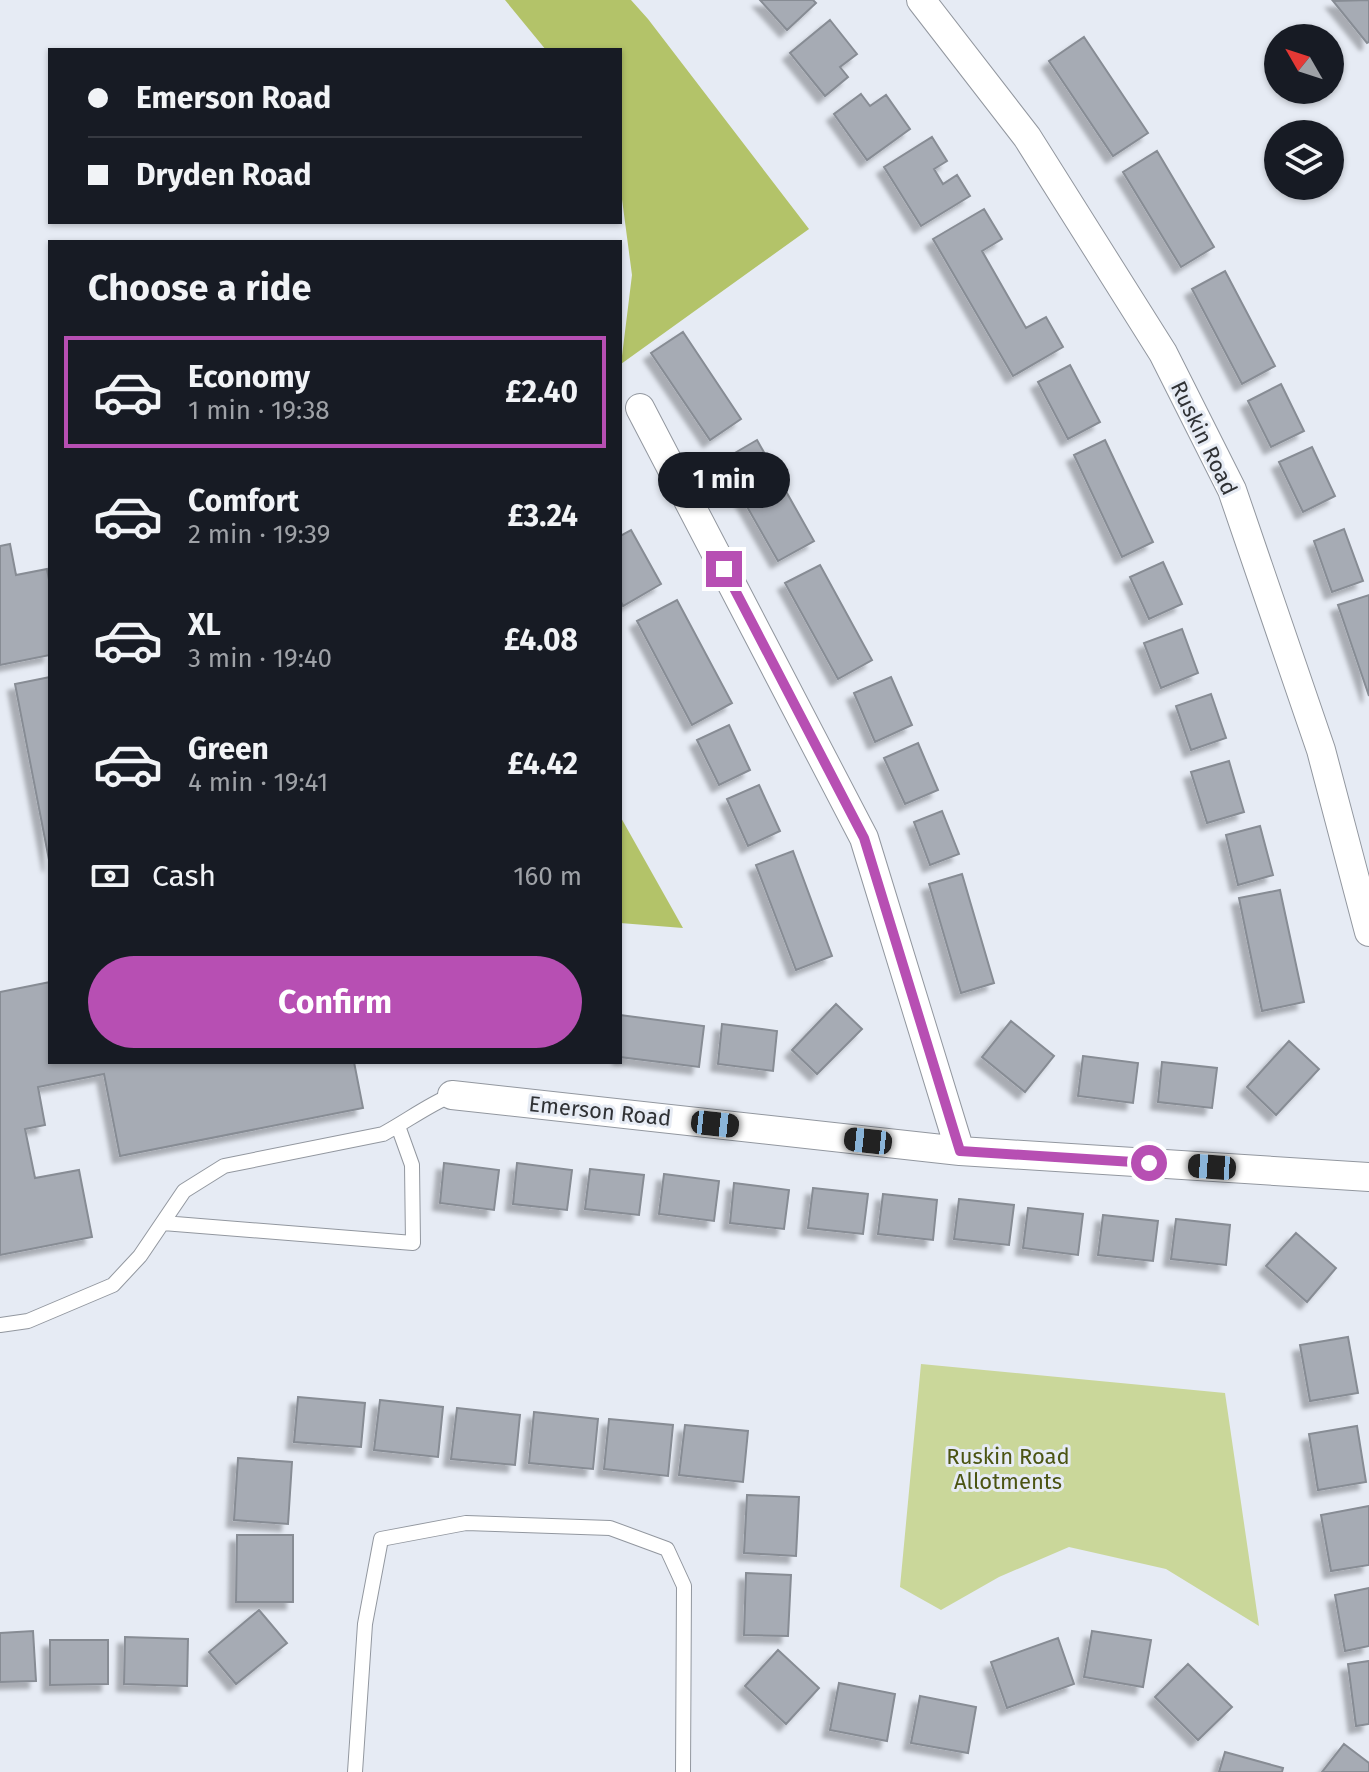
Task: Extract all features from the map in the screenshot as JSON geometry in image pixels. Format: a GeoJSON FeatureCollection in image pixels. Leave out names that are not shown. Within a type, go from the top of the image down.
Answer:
{"type":"FeatureCollection","features":[{"type":"Feature","properties":{"kind":"street","name":"Ruskin Road"},"geometry":{"type":"LineString","coordinates":[[921,0],[1027,137],[1163,353],[1232,490],[1321,750],[1369,932]]}},
{"type":"Feature","properties":{"kind":"street"},"geometry":{"type":"LineString","coordinates":[[640,408],[864,838],[960,1151]]}},
{"type":"Feature","properties":{"kind":"street","name":"Emerson Road"},"geometry":{"type":"LineString","coordinates":[[452,1095],[960,1151],[1369,1177]]}},
{"type":"Feature","properties":{"kind":"lane"},"geometry":{"type":"LineString","coordinates":[[0,1325],[28,1321],[113,1285],[140,1256],[184,1191],[224,1166],[383,1134],[431,1104],[452,1095]]}},
{"type":"Feature","properties":{"kind":"lane"},"geometry":{"type":"LineString","coordinates":[[163,1223],[413,1243],[412,1165],[398,1126]]}},
{"type":"Feature","properties":{"kind":"lane"},"geometry":{"type":"LineString","coordinates":[[355,1772],[365,1624],[381,1539],[466,1523],[610,1528],[667,1549],[684,1586],[683,1772]]}},
{"type":"Feature","properties":{"kind":"green space"},"geometry":{"type":"Polygon","coordinates":[[[505,0],[631,0],[809,229],[622,363],[632,275],[622,199],[622,48],[544,48],[505,0]]]}},
{"type":"Feature","properties":{"kind":"green space"},"geometry":{"type":"Polygon","coordinates":[[[622,820],[683,928],[622,923],[622,820]]]}},
{"type":"Feature","properties":{"kind":"green space","name":"Ruskin Road Allotments"},"geometry":{"type":"Polygon","coordinates":[[[921,1364],[1225,1393],[1259,1626],[1166,1569],[1069,1547],[999,1577],[941,1610],[900,1587],[921,1364]]]}},
{"type":"Feature","properties":{"kind":"building"},"geometry":{"type":"Polygon","coordinates":[[[760,0],[813,0],[816,3],[787,30],[760,0]]]}},
{"type":"Feature","properties":{"kind":"building"},"geometry":{"type":"Polygon","coordinates":[[[1369,0],[1369,42],[1367,43],[1333,1],[1369,0]]]}},
{"type":"Feature","properties":{"kind":"building"},"geometry":{"type":"Polygon","coordinates":[[[830,20],[857,54],[840,67],[848,77],[825,96],[790,53],[830,20]]]}},
{"type":"Feature","properties":{"kind":"building"},"geometry":{"type":"Polygon","coordinates":[[[1084,37],[1148,133],[1113,156],[1049,61],[1084,37]]]}},
{"type":"Feature","properties":{"kind":"building"},"geometry":{"type":"Polygon","coordinates":[[[861,94],[870,106],[886,95],[910,129],[867,160],[834,114],[861,94]]]}},
{"type":"Feature","properties":{"kind":"building"},"geometry":{"type":"Polygon","coordinates":[[[932,137],[947,161],[934,169],[943,184],[957,175],[970,196],[921,226],[884,167],[932,137]]]}},
{"type":"Feature","properties":{"kind":"building"},"geometry":{"type":"Polygon","coordinates":[[[1157,151],[1214,247],[1181,267],[1123,172],[1157,151]]]}},
{"type":"Feature","properties":{"kind":"building"},"geometry":{"type":"Polygon","coordinates":[[[984,209],[1002,239],[982,251],[1026,328],[1046,317],[1063,347],[1013,376],[933,239],[984,209]]]}},
{"type":"Feature","properties":{"kind":"building"},"geometry":{"type":"Polygon","coordinates":[[[1225,271],[1275,366],[1242,384],[1192,289],[1225,271]]]}},
{"type":"Feature","properties":{"kind":"building"},"geometry":{"type":"Polygon","coordinates":[[[683,332],[741,419],[710,440],[651,353],[683,332]]]}},
{"type":"Feature","properties":{"kind":"building"},"geometry":{"type":"Polygon","coordinates":[[[1070,365],[1100,422],[1068,439],[1038,382],[1070,365]]]}},
{"type":"Feature","properties":{"kind":"building"},"geometry":{"type":"Polygon","coordinates":[[[1281,384],[1304,431],[1271,447],[1248,401],[1281,384]]]}},
{"type":"Feature","properties":{"kind":"building"},"geometry":{"type":"Polygon","coordinates":[[[757,440],[814,541],[778,561],[721,461],[757,440]]]}},
{"type":"Feature","properties":{"kind":"building"},"geometry":{"type":"Polygon","coordinates":[[[1105,440],[1153,542],[1122,557],[1074,455],[1105,440]]]}},
{"type":"Feature","properties":{"kind":"building"},"geometry":{"type":"Polygon","coordinates":[[[1312,447],[1335,496],[1303,512],[1279,462],[1312,447]]]}},
{"type":"Feature","properties":{"kind":"building"},"geometry":{"type":"Polygon","coordinates":[[[1344,529],[1363,581],[1332,592],[1314,541],[1344,529]]]}},
{"type":"Feature","properties":{"kind":"building"},"geometry":{"type":"Polygon","coordinates":[[[631,530],[661,584],[623,606],[622,604],[622,535],[631,530]]]}},
{"type":"Feature","properties":{"kind":"building"},"geometry":{"type":"Polygon","coordinates":[[[10,544],[16,575],[47,569],[48,655],[0,665],[0,546],[10,544]]]}},
{"type":"Feature","properties":{"kind":"building"},"geometry":{"type":"Polygon","coordinates":[[[1163,562],[1182,604],[1149,619],[1130,577],[1163,562]]]}},
{"type":"Feature","properties":{"kind":"building"},"geometry":{"type":"Polygon","coordinates":[[[820,565],[872,660],[838,679],[785,583],[820,565]]]}},
{"type":"Feature","properties":{"kind":"building"},"geometry":{"type":"Polygon","coordinates":[[[1369,595],[1369,696],[1338,605],[1369,595]]]}},
{"type":"Feature","properties":{"kind":"building"},"geometry":{"type":"Polygon","coordinates":[[[677,600],[732,703],[692,725],[637,621],[677,600]]]}},
{"type":"Feature","properties":{"kind":"building"},"geometry":{"type":"Polygon","coordinates":[[[1182,629],[1198,673],[1161,688],[1144,643],[1182,629]]]}},
{"type":"Feature","properties":{"kind":"building"},"geometry":{"type":"Polygon","coordinates":[[[48,677],[48,855],[15,684],[48,677]]]}},
{"type":"Feature","properties":{"kind":"building"},"geometry":{"type":"Polygon","coordinates":[[[891,677],[912,725],[875,742],[854,693],[891,677]]]}},
{"type":"Feature","properties":{"kind":"building"},"geometry":{"type":"Polygon","coordinates":[[[1211,694],[1226,738],[1191,750],[1176,706],[1211,694]]]}},
{"type":"Feature","properties":{"kind":"building"},"geometry":{"type":"Polygon","coordinates":[[[729,725],[750,770],[719,785],[697,740],[729,725]]]}},
{"type":"Feature","properties":{"kind":"building"},"geometry":{"type":"Polygon","coordinates":[[[918,743],[938,790],[905,804],[884,758],[918,743]]]}},
{"type":"Feature","properties":{"kind":"building"},"geometry":{"type":"Polygon","coordinates":[[[1229,761],[1244,812],[1207,823],[1191,772],[1229,761]]]}},
{"type":"Feature","properties":{"kind":"building"},"geometry":{"type":"Polygon","coordinates":[[[759,785],[780,831],[748,846],[727,799],[759,785]]]}},
{"type":"Feature","properties":{"kind":"building"},"geometry":{"type":"Polygon","coordinates":[[[942,811],[959,854],[930,865],[914,822],[942,811]]]}},
{"type":"Feature","properties":{"kind":"building"},"geometry":{"type":"Polygon","coordinates":[[[1260,826],[1273,875],[1238,885],[1226,835],[1260,826]]]}},
{"type":"Feature","properties":{"kind":"building"},"geometry":{"type":"Polygon","coordinates":[[[793,851],[832,956],[796,970],[756,865],[793,851]]]}},
{"type":"Feature","properties":{"kind":"building"},"geometry":{"type":"Polygon","coordinates":[[[962,874],[994,983],[961,993],[929,884],[962,874]]]}},
{"type":"Feature","properties":{"kind":"building"},"geometry":{"type":"Polygon","coordinates":[[[1280,890],[1304,1002],[1262,1011],[1239,898],[1280,890]]]}},
{"type":"Feature","properties":{"kind":"building"},"geometry":{"type":"Polygon","coordinates":[[[48,982],[48,1064],[354,1064],[363,1108],[120,1156],[104,1074],[38,1087],[45,1125],[25,1129],[35,1178],[79,1170],[92,1237],[0,1255],[0,992],[48,982]]]}},
{"type":"Feature","properties":{"kind":"building"},"geometry":{"type":"Polygon","coordinates":[[[836,1004],[862,1029],[817,1074],[792,1050],[836,1004]]]}},
{"type":"Feature","properties":{"kind":"building"},"geometry":{"type":"Polygon","coordinates":[[[622,1015],[704,1026],[699,1067],[622,1057],[622,1015]]]}},
{"type":"Feature","properties":{"kind":"building"},"geometry":{"type":"Polygon","coordinates":[[[1011,1021],[1054,1056],[1025,1092],[982,1057],[1011,1021]]]}},
{"type":"Feature","properties":{"kind":"building"},"geometry":{"type":"Polygon","coordinates":[[[722,1024],[777,1031],[773,1071],[718,1064],[722,1024]]]}},
{"type":"Feature","properties":{"kind":"building"},"geometry":{"type":"Polygon","coordinates":[[[1289,1041],[1319,1069],[1276,1115],[1247,1087],[1289,1041]]]}},
{"type":"Feature","properties":{"kind":"building"},"geometry":{"type":"Polygon","coordinates":[[[1083,1056],[1138,1063],[1133,1103],[1078,1096],[1083,1056]]]}},
{"type":"Feature","properties":{"kind":"building"},"geometry":{"type":"Polygon","coordinates":[[[1162,1062],[1217,1068],[1212,1108],[1158,1102],[1162,1062]]]}},
{"type":"Feature","properties":{"kind":"building"},"geometry":{"type":"Polygon","coordinates":[[[444,1163],[499,1170],[494,1210],[440,1203],[444,1163]]]}},
{"type":"Feature","properties":{"kind":"building"},"geometry":{"type":"Polygon","coordinates":[[[517,1163],[572,1170],[567,1210],[513,1204],[517,1163]]]}},
{"type":"Feature","properties":{"kind":"building"},"geometry":{"type":"Polygon","coordinates":[[[590,1169],[644,1175],[639,1215],[585,1209],[590,1169]]]}},
{"type":"Feature","properties":{"kind":"building"},"geometry":{"type":"Polygon","coordinates":[[[664,1174],[719,1181],[714,1221],[659,1214],[664,1174]]]}},
{"type":"Feature","properties":{"kind":"building"},"geometry":{"type":"Polygon","coordinates":[[[734,1183],[789,1190],[784,1229],[730,1223],[734,1183]]]}},
{"type":"Feature","properties":{"kind":"building"},"geometry":{"type":"Polygon","coordinates":[[[813,1188],[868,1194],[863,1234],[808,1228],[813,1188]]]}},
{"type":"Feature","properties":{"kind":"building"},"geometry":{"type":"Polygon","coordinates":[[[883,1194],[937,1200],[933,1240],[878,1234],[883,1194]]]}},
{"type":"Feature","properties":{"kind":"building"},"geometry":{"type":"Polygon","coordinates":[[[959,1199],[1014,1205],[1009,1245],[954,1239],[959,1199]]]}},
{"type":"Feature","properties":{"kind":"building"},"geometry":{"type":"Polygon","coordinates":[[[1028,1208],[1083,1214],[1078,1255],[1023,1248],[1028,1208]]]}},
{"type":"Feature","properties":{"kind":"building"},"geometry":{"type":"Polygon","coordinates":[[[1103,1215],[1158,1221],[1153,1261],[1098,1255],[1103,1215]]]}},
{"type":"Feature","properties":{"kind":"building"},"geometry":{"type":"Polygon","coordinates":[[[1176,1219],[1230,1225],[1226,1265],[1171,1259],[1176,1219]]]}},
{"type":"Feature","properties":{"kind":"building"},"geometry":{"type":"Polygon","coordinates":[[[1296,1233],[1336,1268],[1307,1302],[1266,1266],[1296,1233]]]}},
{"type":"Feature","properties":{"kind":"building"},"geometry":{"type":"Polygon","coordinates":[[[1348,1337],[1358,1393],[1310,1401],[1300,1345],[1348,1337]]]}},
{"type":"Feature","properties":{"kind":"building"},"geometry":{"type":"Polygon","coordinates":[[[298,1397],[365,1403],[361,1447],[294,1442],[298,1397]]]}},
{"type":"Feature","properties":{"kind":"building"},"geometry":{"type":"Polygon","coordinates":[[[380,1400],[443,1407],[438,1457],[374,1450],[380,1400]]]}},
{"type":"Feature","properties":{"kind":"building"},"geometry":{"type":"Polygon","coordinates":[[[457,1408],[520,1415],[515,1465],[451,1459],[457,1408]]]}},
{"type":"Feature","properties":{"kind":"building"},"geometry":{"type":"Polygon","coordinates":[[[534,1412],[598,1419],[593,1469],[529,1463],[534,1412]]]}},
{"type":"Feature","properties":{"kind":"building"},"geometry":{"type":"Polygon","coordinates":[[[609,1419],[673,1425],[668,1476],[604,1469],[609,1419]]]}},
{"type":"Feature","properties":{"kind":"building"},"geometry":{"type":"Polygon","coordinates":[[[685,1425],[748,1431],[743,1482],[679,1475],[685,1425]]]}},
{"type":"Feature","properties":{"kind":"building"},"geometry":{"type":"Polygon","coordinates":[[[1357,1426],[1366,1482],[1318,1490],[1309,1434],[1357,1426]]]}},
{"type":"Feature","properties":{"kind":"building"},"geometry":{"type":"Polygon","coordinates":[[[238,1458],[292,1462],[288,1524],[234,1520],[238,1458]]]}},
{"type":"Feature","properties":{"kind":"building"},"geometry":{"type":"Polygon","coordinates":[[[747,1495],[799,1497],[796,1556],[744,1553],[747,1495]]]}},
{"type":"Feature","properties":{"kind":"building"},"geometry":{"type":"Polygon","coordinates":[[[1369,1506],[1369,1565],[1331,1571],[1321,1515],[1369,1506]]]}},
{"type":"Feature","properties":{"kind":"building"},"geometry":{"type":"Polygon","coordinates":[[[237,1535],[293,1535],[293,1602],[236,1602],[237,1535]]]}},
{"type":"Feature","properties":{"kind":"building"},"geometry":{"type":"Polygon","coordinates":[[[746,1573],[791,1575],[788,1636],[744,1635],[746,1573]]]}},
{"type":"Feature","properties":{"kind":"building"},"geometry":{"type":"Polygon","coordinates":[[[1369,1588],[1369,1646],[1345,1651],[1335,1595],[1369,1588]]]}},
{"type":"Feature","properties":{"kind":"building"},"geometry":{"type":"Polygon","coordinates":[[[259,1610],[287,1643],[236,1684],[209,1652],[259,1610]]]}},
{"type":"Feature","properties":{"kind":"building"},"geometry":{"type":"Polygon","coordinates":[[[33,1631],[36,1681],[0,1682],[0,1633],[33,1631]]]}},
{"type":"Feature","properties":{"kind":"building"},"geometry":{"type":"Polygon","coordinates":[[[1092,1631],[1151,1640],[1143,1687],[1084,1677],[1092,1631]]]}},
{"type":"Feature","properties":{"kind":"building"},"geometry":{"type":"Polygon","coordinates":[[[125,1637],[188,1639],[187,1686],[124,1684],[125,1637]]]}},
{"type":"Feature","properties":{"kind":"building"},"geometry":{"type":"Polygon","coordinates":[[[1058,1638],[1074,1684],[1007,1708],[991,1662],[1058,1638]]]}},
{"type":"Feature","properties":{"kind":"building"},"geometry":{"type":"Polygon","coordinates":[[[50,1640],[108,1640],[108,1684],[50,1685],[50,1640]]]}},
{"type":"Feature","properties":{"kind":"building"},"geometry":{"type":"Polygon","coordinates":[[[778,1650],[819,1688],[786,1724],[745,1686],[778,1650]]]}},
{"type":"Feature","properties":{"kind":"building"},"geometry":{"type":"Polygon","coordinates":[[[1369,1661],[1369,1724],[1356,1726],[1348,1664],[1369,1661]]]}},
{"type":"Feature","properties":{"kind":"building"},"geometry":{"type":"Polygon","coordinates":[[[1188,1664],[1232,1707],[1198,1740],[1155,1697],[1188,1664]]]}},
{"type":"Feature","properties":{"kind":"building"},"geometry":{"type":"Polygon","coordinates":[[[839,1683],[895,1694],[887,1741],[830,1730],[839,1683]]]}},
{"type":"Feature","properties":{"kind":"building"},"geometry":{"type":"Polygon","coordinates":[[[920,1696],[976,1707],[968,1753],[911,1743],[920,1696]]]}},
{"type":"Feature","properties":{"kind":"building"},"geometry":{"type":"Polygon","coordinates":[[[1344,1744],[1369,1763],[1369,1772],[1322,1772],[1344,1744]]]}},
{"type":"Feature","properties":{"kind":"building"},"geometry":{"type":"Polygon","coordinates":[[[1225,1752],[1283,1768],[1282,1772],[1219,1772],[1225,1752]]]}},
{"type":"Feature","properties":{"kind":"route"},"geometry":{"type":"LineString","coordinates":[[724,569],[864,838],[960,1151],[1149,1163]]}}]}
